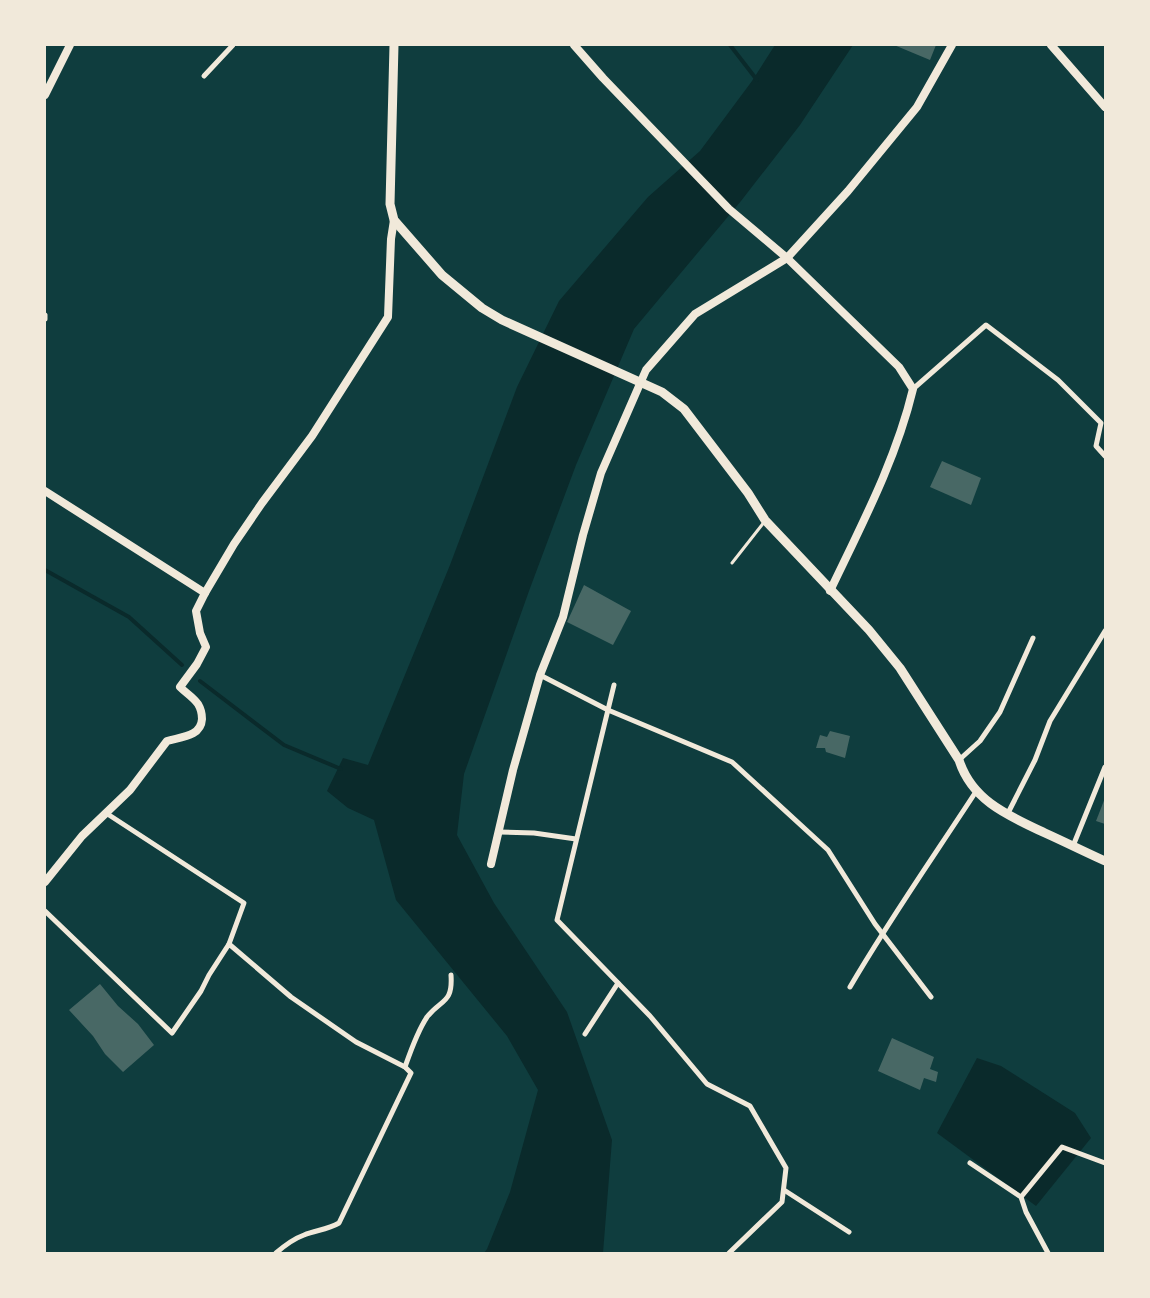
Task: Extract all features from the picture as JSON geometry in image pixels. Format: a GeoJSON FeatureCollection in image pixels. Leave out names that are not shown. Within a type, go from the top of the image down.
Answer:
{"type":"FeatureCollection","features":[{"type":"Feature","properties":{"kind":"main road"},"geometry":{"type":"LineString","coordinates":[[394,45],[390,204],[394,220],[442,276],[482,308],[502,320],[653,388],[667,395],[684,409],[748,493],[766,520],[830,591],[869,630],[900,668],[959,760],[963,772],[989,804],[1007,815],[1105,861]]}},
{"type":"Feature","properties":{"kind":"street"},"geometry":{"type":"LineString","coordinates":[[45,95],[70,45]]}},
{"type":"Feature","properties":{"kind":"street"},"geometry":{"type":"LineString","coordinates":[[204,76],[233,45]]}},
{"type":"Feature","properties":{"kind":"street"},"geometry":{"type":"LineString","coordinates":[[574,45],[603,78],[729,209],[787,258],[900,367],[913,389]]}},
{"type":"Feature","properties":{"kind":"street"},"geometry":{"type":"LineString","coordinates":[[491,864],[513,770],[540,675],[563,617],[583,535],[601,473],[646,370],[695,314],[787,258],[848,191],[917,108],[952,45]]}},
{"type":"Feature","properties":{"kind":"street"},"geometry":{"type":"LineString","coordinates":[[1050,45],[1105,107]]}},
{"type":"Feature","properties":{"kind":"street"},"geometry":{"type":"LineString","coordinates":[[45,882],[82,836],[130,790],[167,740],[186,736],[200,728],[201,709],[193,698],[180,687],[197,664],[206,647],[200,633],[196,611],[204,593],[252,516],[312,436],[388,317],[391,239],[394,220]]}},
{"type":"Feature","properties":{"kind":"street"},"geometry":{"type":"LineString","coordinates":[[830,591],[874,497],[898,438],[913,389],[986,325],[1058,380],[1101,423],[1096,446],[1105,456]]}},
{"type":"Feature","properties":{"kind":"street"},"geometry":{"type":"LineString","coordinates":[[45,491],[204,593]]}},
{"type":"Feature","properties":{"kind":"street"},"geometry":{"type":"LineString","coordinates":[[1007,815],[1034,760],[1050,721],[1105,631]]}},
{"type":"Feature","properties":{"kind":"street"},"geometry":{"type":"LineString","coordinates":[[959,760],[980,741],[1000,712],[1033,638]]}},
{"type":"Feature","properties":{"kind":"street"},"geometry":{"type":"LineString","coordinates":[[540,675],[608,710],[732,762],[828,850],[875,924],[931,997]]}},
{"type":"Feature","properties":{"kind":"street"},"geometry":{"type":"LineString","coordinates":[[614,685],[557,920],[650,1016],[707,1084],[750,1106],[786,1168],[782,1202],[729,1253]]}},
{"type":"Feature","properties":{"kind":"street"},"geometry":{"type":"LineString","coordinates":[[1073,846],[1105,767]]}},
{"type":"Feature","properties":{"kind":"street"},"geometry":{"type":"LineString","coordinates":[[850,987],[882,932],[911,892],[977,790]]}},
{"type":"Feature","properties":{"kind":"street"},"geometry":{"type":"LineString","coordinates":[[45,911],[172,1033],[201,991],[229,944],[244,903],[106,813]]}},
{"type":"Feature","properties":{"kind":"street"},"geometry":{"type":"LineString","coordinates":[[499,832],[534,833],[576,839]]}},
{"type":"Feature","properties":{"kind":"street"},"geometry":{"type":"LineString","coordinates":[[229,944],[291,998],[356,1042],[411,1073],[339,1223],[330,1229],[303,1235],[286,1244],[276,1253]]}},
{"type":"Feature","properties":{"kind":"street"},"geometry":{"type":"LineString","coordinates":[[405,1068],[418,1033],[428,1015],[442,1004],[452,990],[451,976]]}},
{"type":"Feature","properties":{"kind":"street"},"geometry":{"type":"LineString","coordinates":[[585,1034],[618,983]]}},
{"type":"Feature","properties":{"kind":"street"},"geometry":{"type":"LineString","coordinates":[[1021,1197],[1062,1146],[1105,1164]]}},
{"type":"Feature","properties":{"kind":"street"},"geometry":{"type":"LineString","coordinates":[[970,1163],[1021,1197],[1026,1212],[1048,1253]]}},
{"type":"Feature","properties":{"kind":"street"},"geometry":{"type":"LineString","coordinates":[[784,1190],[849,1232]]}},
{"type":"Feature","properties":{"kind":"lane"},"geometry":{"type":"LineString","coordinates":[[732,564],[766,520]]}},
{"type":"Feature","properties":{"kind":"water"},"geometry":{"type":"Polygon","coordinates":[[[775,45],[853,45],[800,125],[741,201],[634,329],[576,465],[464,774],[457,835],[494,903],[567,1012],[612,1140],[603,1253],[484,1253],[510,1192],[538,1090],[507,1036],[396,900],[374,820],[348,808],[327,791],[343,758],[368,765],[450,565],[517,387],[559,301],[648,197],[700,151],[752,81],[775,45]]]}},
{"type":"Feature","properties":{"kind":"water"},"geometry":{"type":"Polygon","coordinates":[[[977,1058],[1001,1066],[1075,1113],[1091,1138],[1036,1206],[937,1133],[977,1058]]]}},
{"type":"Feature","properties":{"kind":"building"},"geometry":{"type":"Polygon","coordinates":[[[894,45],[936,45],[930,60],[894,45]]]}},
{"type":"Feature","properties":{"kind":"building"},"geometry":{"type":"Polygon","coordinates":[[[942,461],[981,478],[971,505],[930,487],[942,461]]]}},
{"type":"Feature","properties":{"kind":"building"},"geometry":{"type":"Polygon","coordinates":[[[584,585],[631,611],[613,645],[567,622],[584,585]]]}},
{"type":"Feature","properties":{"kind":"building"},"geometry":{"type":"Polygon","coordinates":[[[830,731],[850,736],[845,758],[826,752],[825,748],[816,748],[820,735],[827,737],[830,731]]]}},
{"type":"Feature","properties":{"kind":"building"},"geometry":{"type":"Polygon","coordinates":[[[1105,798],[1105,824],[1096,821],[1105,798]]]}},
{"type":"Feature","properties":{"kind":"building"},"geometry":{"type":"Polygon","coordinates":[[[100,984],[118,1006],[138,1024],[154,1045],[123,1072],[105,1054],[93,1036],[69,1010],[100,984]]]}},
{"type":"Feature","properties":{"kind":"building"},"geometry":{"type":"Polygon","coordinates":[[[892,1038],[934,1057],[930,1069],[938,1072],[936,1082],[924,1078],[920,1090],[878,1071],[892,1038]]]}},
{"type":"Feature","properties":{"kind":"waterway"},"geometry":{"type":"LineString","coordinates":[[730,45],[757,80]]}},
{"type":"Feature","properties":{"kind":"waterway"},"geometry":{"type":"LineString","coordinates":[[45,570],[129,617],[182,665]]}},
{"type":"Feature","properties":{"kind":"waterway"},"geometry":{"type":"LineString","coordinates":[[200,681],[284,745],[341,769]]}}]}
